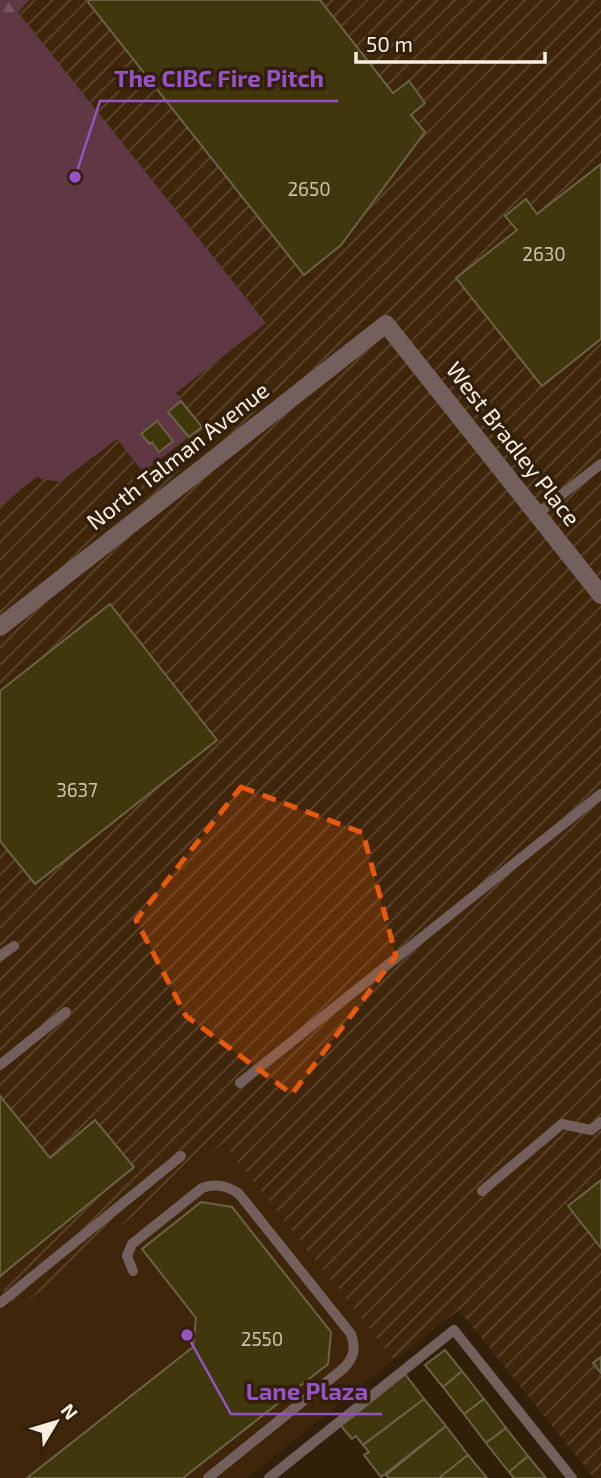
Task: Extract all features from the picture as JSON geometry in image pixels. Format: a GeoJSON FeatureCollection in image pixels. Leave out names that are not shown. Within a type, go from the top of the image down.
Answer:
{"type":"FeatureCollection","features":[{"type":"Feature","properties":{"kind":"street","name":"West Bradley Place"},"geometry":{"type":"LineString","coordinates":[[386,324],[601,595]]}},
{"type":"Feature","properties":{"kind":"street","name":"North Talman Avenue"},"geometry":{"type":"LineString","coordinates":[[0,627],[386,324]]}},
{"type":"Feature","properties":{"kind":"lane"},"geometry":{"type":"LineString","coordinates":[[537,514],[601,464]]}},
{"type":"Feature","properties":{"kind":"lane"},"geometry":{"type":"LineString","coordinates":[[240,1083],[601,793]]}},
{"type":"Feature","properties":{"kind":"lane"},"geometry":{"type":"LineString","coordinates":[[0,957],[14,946]]}},
{"type":"Feature","properties":{"kind":"lane"},"geometry":{"type":"LineString","coordinates":[[0,1065],[66,1012]]}},
{"type":"Feature","properties":{"kind":"lane"},"geometry":{"type":"LineString","coordinates":[[482,1191],[562,1124],[591,1130],[601,1122]]}},
{"type":"Feature","properties":{"kind":"lane"},"geometry":{"type":"LineString","coordinates":[[0,1303],[181,1156]]}},
{"type":"Feature","properties":{"kind":"lane"},"geometry":{"type":"LineString","coordinates":[[132,1271],[127,1256],[132,1244],[202,1188],[226,1187],[239,1194],[351,1334],[355,1343],[353,1357],[344,1368],[208,1478]]}},
{"type":"Feature","properties":{"kind":"lane"},"geometry":{"type":"LineString","coordinates":[[269,1478],[454,1330],[572,1478]]}},
{"type":"Feature","properties":{"kind":"highlighted area"},"geometry":{"type":"Polygon","coordinates":[[[241,787],[363,833],[396,956],[292,1094],[186,1016],[136,920],[241,787]]]}},
{"type":"Feature","properties":{"kind":"shaded area"},"geometry":{"type":"Polygon","coordinates":[[[0,0],[601,0],[601,1478],[594,1478],[459,1310],[394,1360],[223,1143],[18,1309],[0,1287],[0,0]]]}},
{"type":"Feature","properties":{"kind":"shaded area"},"geometry":{"type":"Polygon","coordinates":[[[223,1143],[394,1360],[247,1478],[0,1478],[0,1287],[18,1308],[223,1143]]]}},
{"type":"Feature","properties":{"kind":"green space"},"geometry":{"type":"Polygon","coordinates":[[[0,0],[29,0],[0,32],[0,0]]]}},
{"type":"Feature","properties":{"kind":"green space"},"geometry":{"type":"Polygon","coordinates":[[[18,12],[266,323],[176,393],[202,427],[143,472],[117,439],[60,482],[41,479],[38,476],[0,506],[0,32],[18,12]]]}},
{"type":"Feature","properties":{"kind":"building"},"geometry":{"type":"Polygon","coordinates":[[[320,0],[393,93],[409,81],[425,103],[411,115],[425,132],[341,245],[304,275],[88,2],[320,0]]]}},
{"type":"Feature","properties":{"kind":"building"},"geometry":{"type":"Polygon","coordinates":[[[601,164],[601,339],[542,386],[456,278],[517,230],[505,216],[526,199],[537,214],[601,164]]]}},
{"type":"Feature","properties":{"kind":"building"},"geometry":{"type":"Polygon","coordinates":[[[181,401],[202,427],[189,437],[168,412],[181,401]]]}},
{"type":"Feature","properties":{"kind":"building"},"geometry":{"type":"Polygon","coordinates":[[[157,421],[173,441],[159,452],[152,442],[150,444],[141,434],[157,421]]]}},
{"type":"Feature","properties":{"kind":"building"},"geometry":{"type":"Polygon","coordinates":[[[110,604],[217,740],[35,884],[0,841],[0,691],[110,604]]]}},
{"type":"Feature","properties":{"kind":"building"},"geometry":{"type":"Polygon","coordinates":[[[0,1096],[50,1158],[95,1120],[134,1167],[0,1276],[0,1096]]]}},
{"type":"Feature","properties":{"kind":"building"},"geometry":{"type":"Polygon","coordinates":[[[601,1180],[601,1248],[568,1206],[601,1180]]]}},
{"type":"Feature","properties":{"kind":"building"},"geometry":{"type":"Polygon","coordinates":[[[201,1202],[232,1207],[331,1332],[328,1364],[183,1478],[27,1478],[193,1347],[196,1318],[142,1249],[201,1202]]]}},
{"type":"Feature","properties":{"kind":"building"},"geometry":{"type":"Polygon","coordinates":[[[445,1350],[462,1371],[443,1387],[425,1365],[445,1350]]]}},
{"type":"Feature","properties":{"kind":"building"},"geometry":{"type":"Polygon","coordinates":[[[601,1357],[601,1373],[593,1363],[601,1357]]]}},
{"type":"Feature","properties":{"kind":"building"},"geometry":{"type":"Polygon","coordinates":[[[462,1371],[484,1399],[464,1414],[443,1387],[462,1371]]]}},
{"type":"Feature","properties":{"kind":"building"},"geometry":{"type":"Polygon","coordinates":[[[405,1374],[424,1399],[363,1445],[356,1436],[352,1439],[341,1426],[405,1374]]]}},
{"type":"Feature","properties":{"kind":"building"},"geometry":{"type":"Polygon","coordinates":[[[424,1399],[446,1426],[381,1477],[364,1455],[369,1452],[363,1445],[424,1399]]]}},
{"type":"Feature","properties":{"kind":"building"},"geometry":{"type":"Polygon","coordinates":[[[484,1399],[506,1428],[486,1443],[464,1414],[484,1399]]]}},
{"type":"Feature","properties":{"kind":"building"},"geometry":{"type":"Polygon","coordinates":[[[446,1426],[468,1455],[439,1478],[389,1478],[386,1475],[446,1426]]]}},
{"type":"Feature","properties":{"kind":"building"},"geometry":{"type":"Polygon","coordinates":[[[506,1428],[528,1456],[509,1472],[486,1443],[506,1428]]]}},
{"type":"Feature","properties":{"kind":"building"},"geometry":{"type":"Polygon","coordinates":[[[468,1455],[487,1478],[439,1478],[468,1455]]]}},
{"type":"Feature","properties":{"kind":"building"},"geometry":{"type":"Polygon","coordinates":[[[528,1456],[546,1478],[514,1478],[509,1472],[528,1456]]]}},
{"type":"Feature","properties":{"kind":"place","name":"The CIBC Fire Pitch"},"geometry":{"type":"Point","coordinates":[75,177]}},
{"type":"Feature","properties":{"kind":"place","name":"Lane Plaza"},"geometry":{"type":"Point","coordinates":[187,1335]}}]}
